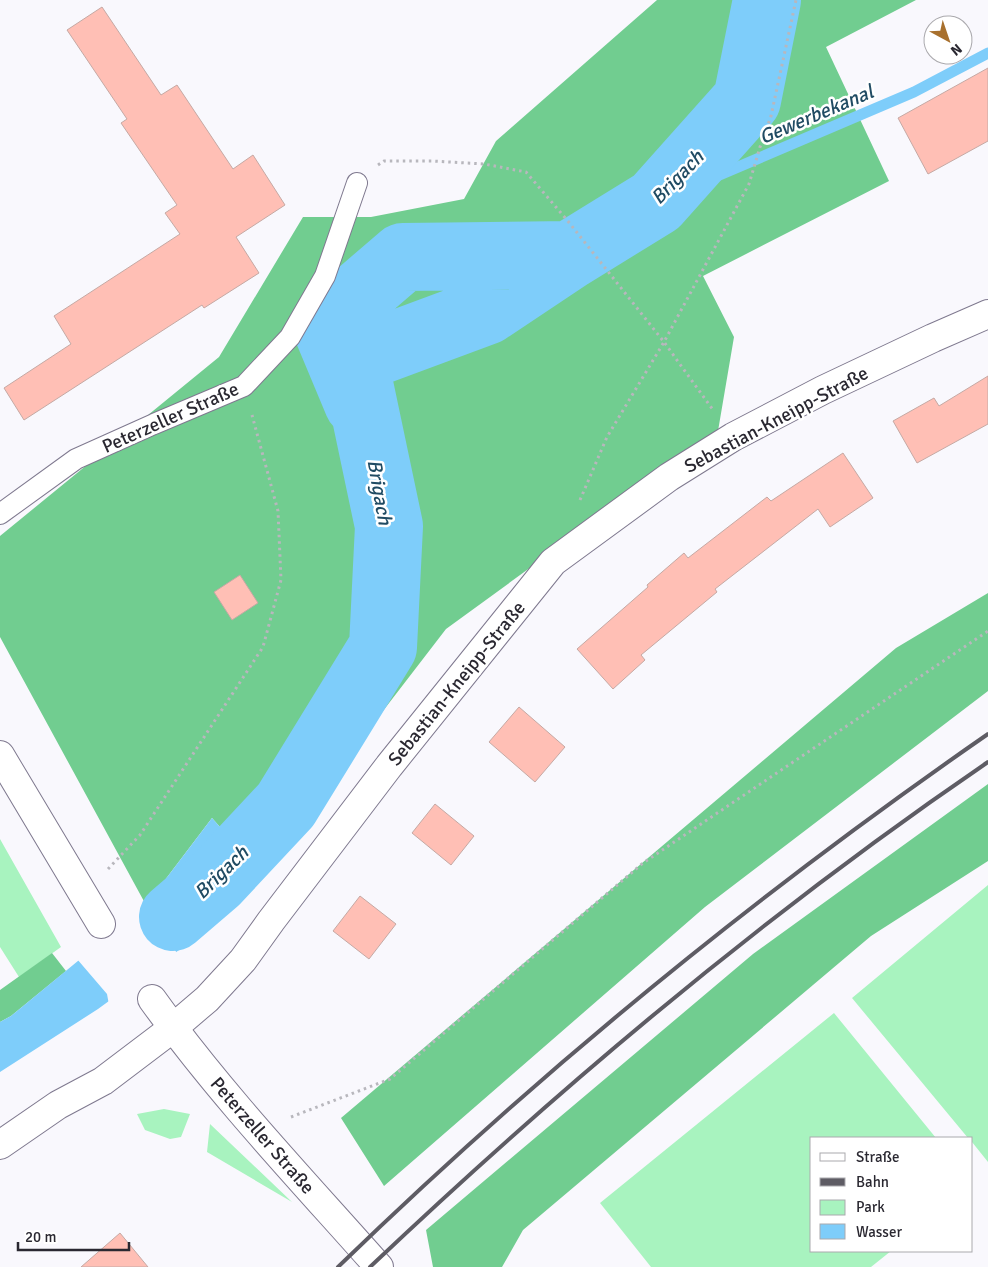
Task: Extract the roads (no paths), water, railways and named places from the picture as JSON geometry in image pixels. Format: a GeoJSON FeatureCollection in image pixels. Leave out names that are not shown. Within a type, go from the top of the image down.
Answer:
{"type":"FeatureCollection","features":[{"type":"Feature","properties":{"kind":"street","name":"Sebastian-Kneipp-Straße"},"geometry":{"type":"LineString","coordinates":[[0,1145],[58,1105],[103,1082],[207,999],[244,960],[271,921],[389,766],[553,562],[669,477],[733,437],[823,390],[988,314]]}},
{"type":"Feature","properties":{"kind":"street"},"geometry":{"type":"LineString","coordinates":[[0,755],[101,924]]}},
{"type":"Feature","properties":{"kind":"street","name":"Peterzeller Straße"},"geometry":{"type":"LineString","coordinates":[[152,999],[225,1092],[379,1267]]}},
{"type":"Feature","properties":{"kind":"lane","name":"Peterzeller Straße"},"geometry":{"type":"LineString","coordinates":[[0,514],[76,459],[244,386],[290,337],[326,276],[358,183]]}},
{"type":"Feature","properties":{"kind":"water"},"geometry":{"type":"Polygon","coordinates":[[[212,818],[257,869],[246,886],[190,942],[98,1009],[0,1072],[0,1022],[11,1016],[146,905],[212,818]]]}},
{"type":"Feature","properties":{"kind":"waterway","name":"Brigach"},"geometry":{"type":"LineString","coordinates":[[173,917],[215,881],[286,805],[383,647],[389,526],[354,360],[486,311],[570,255],[656,202],[747,100],[767,0]]}},
{"type":"Feature","properties":{"kind":"waterway","name":"Gewerbekanal"},"geometry":{"type":"LineString","coordinates":[[656,202],[914,92],[988,53]]}},
{"type":"Feature","properties":{"kind":"waterway"},"geometry":{"type":"LineString","coordinates":[[358,403],[325,324],[403,257],[570,255]]}},
{"type":"Feature","properties":{"kind":"railway"},"geometry":{"type":"LineString","coordinates":[[338,1267],[492,1124],[652,987],[817,857],[988,734]]}},
{"type":"Feature","properties":{"kind":"railway"},"geometry":{"type":"LineString","coordinates":[[370,1267],[517,1132],[669,1002],[826,878],[988,762]]}}]}
